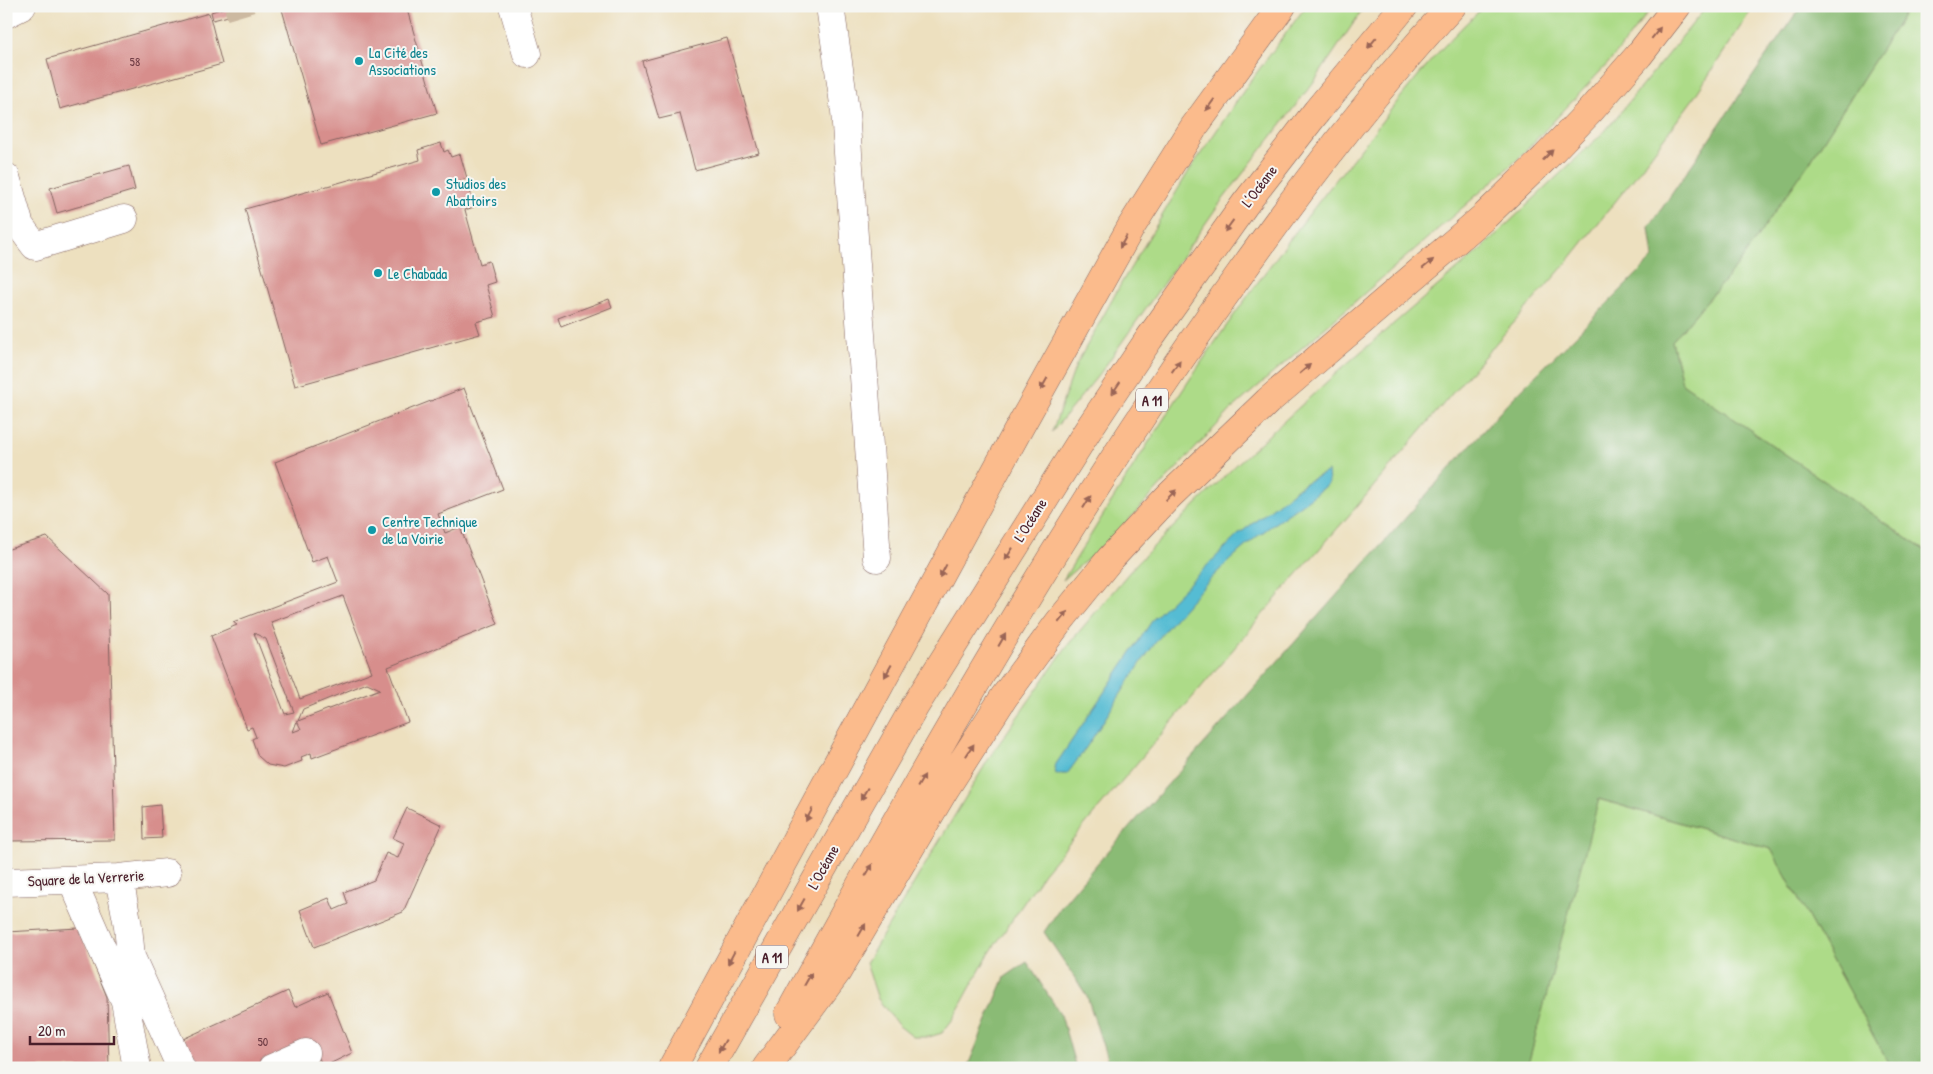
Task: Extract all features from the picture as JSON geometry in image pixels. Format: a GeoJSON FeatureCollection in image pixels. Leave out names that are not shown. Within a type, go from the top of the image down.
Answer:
{"type":"FeatureCollection","features":[{"type":"Feature","properties":{"kind":"highway"},"geometry":{"type":"LineString","coordinates":[[672,1068],[1131,227],[1194,127],[1282,6]]}},
{"type":"Feature","properties":{"kind":"highway","name":"L’Océane"},"geometry":{"type":"LineString","coordinates":[[709,1068],[915,706],[1028,523],[1149,339],[1245,204],[1317,111],[1404,6]]}},
{"type":"Feature","properties":{"kind":"highway","name":"A 11"},"geometry":{"type":"LineString","coordinates":[[759,1068],[896,823],[1018,614],[1096,486],[1160,389],[1282,216],[1343,135],[1452,6]]}},
{"type":"Feature","properties":{"kind":"highway"},"geometry":{"type":"LineString","coordinates":[[766,1068],[837,972],[899,866],[1004,698],[1058,622],[1110,559],[1168,497],[1268,401],[1485,216],[1546,158],[1591,110],[1639,54],[1676,6]]}},
{"type":"Feature","properties":{"kind":"street"},"geometry":{"type":"LineString","coordinates":[[6,14],[22,6]]}},
{"type":"Feature","properties":{"kind":"street"},"geometry":{"type":"LineString","coordinates":[[513,6],[527,54]]}},
{"type":"Feature","properties":{"kind":"street"},"geometry":{"type":"LineString","coordinates":[[830,6],[845,111],[877,558]]}},
{"type":"Feature","properties":{"kind":"street"},"geometry":{"type":"LineString","coordinates":[[6,177],[20,226],[35,246],[124,219]]}},
{"type":"Feature","properties":{"kind":"street","name":"Square de la Verrerie"},"geometry":{"type":"LineString","coordinates":[[6,882],[119,878],[167,873]]}},
{"type":"Feature","properties":{"kind":"street"},"geometry":{"type":"LineString","coordinates":[[119,878],[128,926],[131,957],[181,1068]]}},
{"type":"Feature","properties":{"kind":"street"},"geometry":{"type":"LineString","coordinates":[[72,880],[125,1001],[137,1068]]}},
{"type":"Feature","properties":{"kind":"street"},"geometry":{"type":"LineString","coordinates":[[272,1068],[306,1053]]}},
{"type":"Feature","properties":{"kind":"green space"},"geometry":{"type":"Polygon","coordinates":[[[1306,6],[1365,6],[1316,79],[1217,207],[1101,372],[1052,432],[1076,365],[1122,282],[1189,171],[1249,83],[1306,6]]]}},
{"type":"Feature","properties":{"kind":"green space"},"geometry":{"type":"Polygon","coordinates":[[[1485,6],[1653,6],[1612,59],[1517,160],[1232,409],[1110,540],[1063,580],[1178,398],[1218,338],[1268,269],[1416,78],[1449,40],[1485,6]]]}},
{"type":"Feature","properties":{"kind":"green space"},"geometry":{"type":"Polygon","coordinates":[[[1707,6],[1754,6],[1693,99],[1634,178],[1568,261],[1285,588],[1044,873],[987,957],[953,1019],[942,1033],[929,1037],[913,1037],[898,1025],[878,999],[866,963],[991,755],[1067,646],[1137,563],[1237,464],[1343,367],[1481,249],[1606,130],[1707,6]]]}},
{"type":"Feature","properties":{"kind":"green space"},"geometry":{"type":"Polygon","coordinates":[[[1801,6],[1909,6],[1809,163],[1737,266],[1672,341],[1682,383],[1927,552],[1927,1068],[1891,1068],[1771,849],[1599,799],[1527,1068],[1110,1068],[1087,996],[1044,932],[1063,904],[1095,866],[1509,402],[1653,258],[1649,227],[1801,6]]]}},
{"type":"Feature","properties":{"kind":"green space"},"geometry":{"type":"Polygon","coordinates":[[[1909,6],[1927,6],[1927,552],[1682,383],[1672,341],[1737,266],[1809,163],[1909,6]]]}},
{"type":"Feature","properties":{"kind":"green space"},"geometry":{"type":"Polygon","coordinates":[[[1598,799],[1771,849],[1891,1068],[1527,1068],[1598,799]]]}},
{"type":"Feature","properties":{"kind":"green space"},"geometry":{"type":"Polygon","coordinates":[[[1027,962],[1061,1015],[1076,1068],[967,1068],[1005,977],[1027,962]]]}},
{"type":"Feature","properties":{"kind":"water"},"geometry":{"type":"Polygon","coordinates":[[[1328,471],[1329,483],[1247,545],[1223,566],[1191,600],[1156,642],[1067,774],[1056,774],[1054,767],[1154,618],[1239,534],[1303,484],[1328,471]]]}},
{"type":"Feature","properties":{"kind":"building"},"geometry":{"type":"Polygon","coordinates":[[[229,6],[232,15],[213,20],[211,12],[229,6]]]}},
{"type":"Feature","properties":{"kind":"building","name":"La Cité des Associations"},"geometry":{"type":"Polygon","coordinates":[[[281,6],[406,6],[437,113],[321,145],[281,6]]]}},
{"type":"Feature","properties":{"kind":"building"},"geometry":{"type":"Polygon","coordinates":[[[209,13],[222,64],[60,109],[47,59],[209,13]]]}},
{"type":"Feature","properties":{"kind":"building"},"geometry":{"type":"Polygon","coordinates":[[[727,38],[759,153],[695,170],[680,114],[659,119],[642,61],[727,38]]]}},
{"type":"Feature","properties":{"kind":"building","name":"Le Chabada"},"geometry":{"type":"Polygon","coordinates":[[[441,143],[444,152],[448,150],[451,157],[460,154],[467,178],[457,181],[459,189],[469,186],[474,207],[465,210],[480,264],[489,261],[495,282],[486,285],[495,317],[476,322],[480,334],[295,386],[245,209],[420,160],[418,150],[441,143]]]}},
{"type":"Feature","properties":{"kind":"building"},"geometry":{"type":"Polygon","coordinates":[[[129,166],[135,190],[57,213],[50,188],[129,166]]]}},
{"type":"Feature","properties":{"kind":"building"},"geometry":{"type":"Polygon","coordinates":[[[609,299],[612,307],[561,327],[558,318],[609,299]]]}},
{"type":"Feature","properties":{"kind":"building","name":"Centre Technique de la Voirie"},"geometry":{"type":"Polygon","coordinates":[[[464,388],[503,489],[438,514],[445,533],[460,527],[498,624],[388,667],[408,722],[312,758],[311,753],[301,757],[302,761],[284,768],[268,765],[258,756],[252,739],[256,737],[252,727],[247,729],[211,636],[237,625],[233,622],[338,582],[328,556],[312,562],[275,462],[464,388]],[[343,596],[271,622],[300,699],[372,672],[343,596]],[[254,633],[285,714],[294,712],[266,639],[254,633]],[[367,683],[303,709],[298,721],[380,689],[367,683]],[[297,721],[293,732],[301,729],[297,721]]]}},
{"type":"Feature","properties":{"kind":"building"},"geometry":{"type":"Polygon","coordinates":[[[47,537],[108,594],[115,840],[6,841],[6,550],[47,537]]]}},
{"type":"Feature","properties":{"kind":"building"},"geometry":{"type":"Polygon","coordinates":[[[160,805],[162,838],[144,839],[143,807],[160,805]]]}},
{"type":"Feature","properties":{"kind":"building"},"geometry":{"type":"Polygon","coordinates":[[[407,808],[442,825],[403,912],[314,947],[300,910],[329,898],[334,910],[348,904],[344,892],[374,880],[386,853],[398,858],[404,843],[393,838],[407,808]]]}},
{"type":"Feature","properties":{"kind":"building"},"geometry":{"type":"Polygon","coordinates":[[[79,928],[107,997],[109,1068],[6,1068],[6,932],[79,928]]]}},
{"type":"Feature","properties":{"kind":"building"},"geometry":{"type":"Polygon","coordinates":[[[288,991],[295,1007],[328,992],[352,1053],[323,1067],[312,1042],[255,1068],[195,1068],[183,1039],[288,991]]]}},
{"type":"Feature","properties":{"kind":"tunnel"},"geometry":{"type":"LineString","coordinates":[[238,6],[241,16]]}},
{"type":"Feature","properties":{"kind":"place","name":"La Cité des Associations"},"geometry":{"type":"Point","coordinates":[359,61]}},
{"type":"Feature","properties":{"kind":"place","name":"Studios des Abattoirs"},"geometry":{"type":"Point","coordinates":[436,192]}},
{"type":"Feature","properties":{"kind":"place","name":"Le Chabada"},"geometry":{"type":"Point","coordinates":[378,273]}},
{"type":"Feature","properties":{"kind":"place","name":"Centre Technique de la Voirie"},"geometry":{"type":"Point","coordinates":[372,530]}}]}
